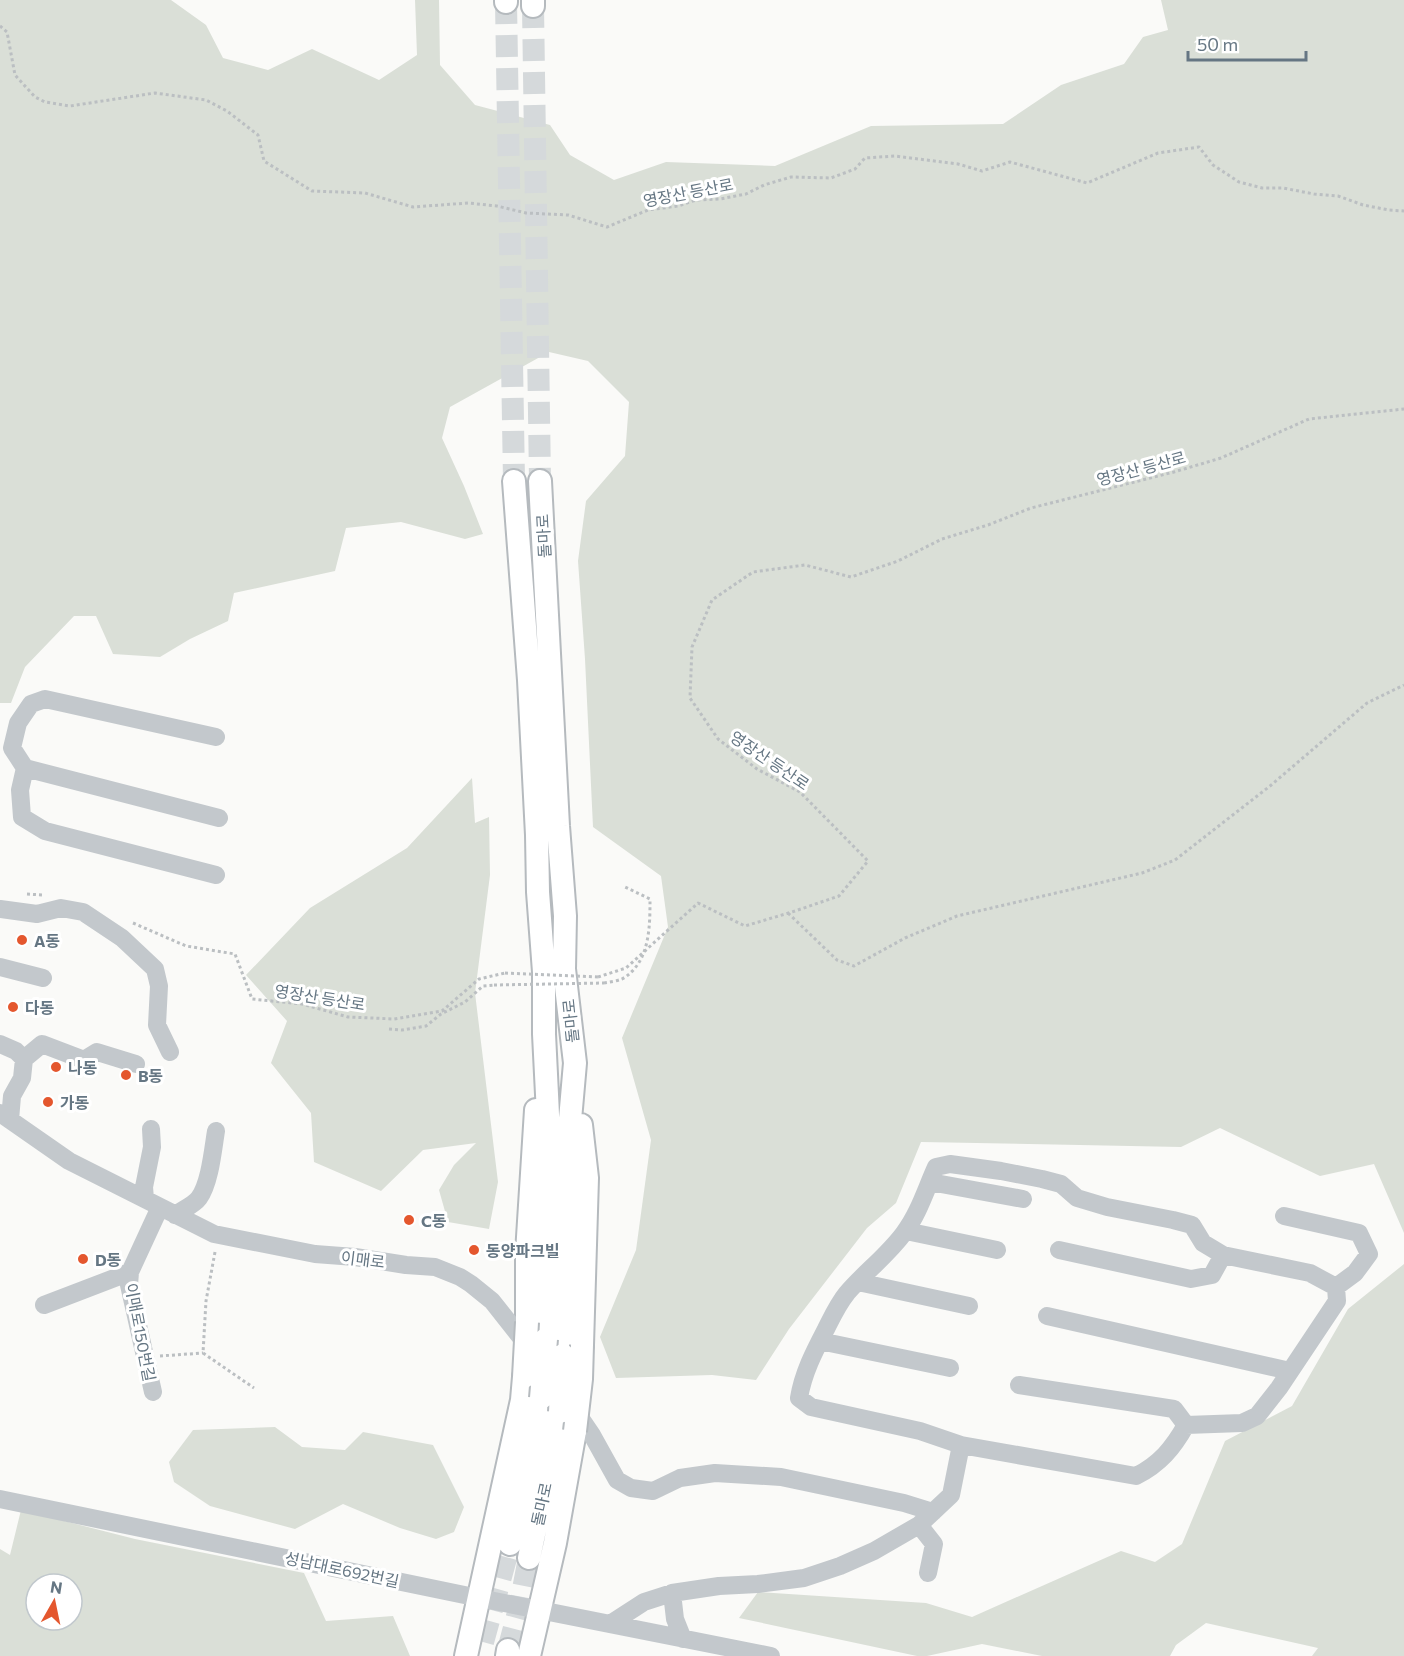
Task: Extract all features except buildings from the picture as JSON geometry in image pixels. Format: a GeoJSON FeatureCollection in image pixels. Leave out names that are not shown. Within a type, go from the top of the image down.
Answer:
{"type":"FeatureCollection","features":[{"type":"Feature","properties":{"kind":"main road","name":"돌마로"},"geometry":{"type":"LineString","coordinates":[[510,1544],[541,1398],[546,1339],[547,1245],[551,1175],[537,823],[514,481]]}},
{"type":"Feature","properties":{"kind":"main road","name":"돌마로"},"geometry":{"type":"LineString","coordinates":[[529,1558],[573,1350],[569,1131],[575,1063],[564,969],[565,916],[558,826],[540,481]]}},
{"type":"Feature","properties":{"kind":"main road"},"geometry":{"type":"LineString","coordinates":[[477,1651],[479,1598],[522,1400],[527,1322],[526,1253],[544,1034]]}},
{"type":"Feature","properties":{"kind":"main road"},"geometry":{"type":"LineString","coordinates":[[515,1654],[540,1610],[555,1543],[575,1431],[581,1379],[573,1350]]}},
{"type":"Feature","properties":{"kind":"street"},"geometry":{"type":"LineString","coordinates":[[216,737],[45,699],[31,704],[6,747],[25,768],[219,818]]}},
{"type":"Feature","properties":{"kind":"street"},"geometry":{"type":"LineString","coordinates":[[25,768],[20,790],[22,818],[45,831],[216,875]]}},
{"type":"Feature","properties":{"kind":"street"},"geometry":{"type":"LineString","coordinates":[[0,909],[38,914],[61,908],[83,912],[122,938],[155,969],[159,986],[158,1025],[170,1052]]}},
{"type":"Feature","properties":{"kind":"street"},"geometry":{"type":"LineString","coordinates":[[0,967],[43,978]]}},
{"type":"Feature","properties":{"kind":"street"},"geometry":{"type":"LineString","coordinates":[[0,1044],[16,1051],[24,1059]]}},
{"type":"Feature","properties":{"kind":"street"},"geometry":{"type":"LineString","coordinates":[[5,1117],[12,1096],[22,1078],[24,1059],[42,1044],[84,1060],[97,1052],[136,1064]]}},
{"type":"Feature","properties":{"kind":"street","name":"이매로"},"geometry":{"type":"LineString","coordinates":[[5,1117],[69,1161],[218,1235],[315,1254],[435,1266],[471,1284],[492,1301],[546,1368],[592,1435],[617,1480],[631,1488],[653,1491],[680,1478],[715,1473],[781,1477],[904,1503],[933,1512]]}},
{"type":"Feature","properties":{"kind":"street"},"geometry":{"type":"LineString","coordinates":[[151,1129],[152,1147],[144,1187],[160,1207],[199,1198],[212,1162],[216,1131]]}},
{"type":"Feature","properties":{"kind":"street"},"geometry":{"type":"LineString","coordinates":[[1186,1425],[1175,1444],[1152,1468],[1136,1476],[961,1445],[920,1431],[811,1407],[799,1398],[802,1381],[811,1359],[846,1295],[889,1252],[906,1231],[921,1204],[936,1167],[950,1164],[1042,1179],[1061,1184],[1077,1198],[1107,1207],[1192,1225],[1203,1243],[1223,1255],[1310,1273],[1336,1287]]}},
{"type":"Feature","properties":{"kind":"street"},"geometry":{"type":"LineString","coordinates":[[930,1182],[1023,1198]]}},
{"type":"Feature","properties":{"kind":"street","name":"이매로150번길"},"geometry":{"type":"LineString","coordinates":[[153,1392],[129,1285],[130,1272],[160,1207]]}},
{"type":"Feature","properties":{"kind":"street"},"geometry":{"type":"LineString","coordinates":[[1284,1216],[1359,1233],[1369,1254],[1355,1273],[1336,1287]]}},
{"type":"Feature","properties":{"kind":"street"},"geometry":{"type":"LineString","coordinates":[[906,1231],[998,1250]]}},
{"type":"Feature","properties":{"kind":"street"},"geometry":{"type":"LineString","coordinates":[[1059,1250],[1191,1279],[1212,1275],[1223,1255]]}},
{"type":"Feature","properties":{"kind":"street"},"geometry":{"type":"LineString","coordinates":[[44,1305],[130,1272]]}},
{"type":"Feature","properties":{"kind":"street"},"geometry":{"type":"LineString","coordinates":[[858,1282],[969,1306]]}},
{"type":"Feature","properties":{"kind":"street"},"geometry":{"type":"LineString","coordinates":[[1186,1425],[1242,1423],[1257,1416],[1337,1301],[1336,1287]]}},
{"type":"Feature","properties":{"kind":"street"},"geometry":{"type":"LineString","coordinates":[[1047,1316],[1290,1371]]}},
{"type":"Feature","properties":{"kind":"street"},"geometry":{"type":"LineString","coordinates":[[820,1341],[950,1368]]}},
{"type":"Feature","properties":{"kind":"street"},"geometry":{"type":"LineString","coordinates":[[1019,1385],[1174,1409],[1186,1425]]}},
{"type":"Feature","properties":{"kind":"street"},"geometry":{"type":"LineString","coordinates":[[610,1624],[644,1602],[672,1593],[804,1578],[874,1551],[919,1525],[951,1495],[961,1445]]}},
{"type":"Feature","properties":{"kind":"street","name":"성남대로692번길"},"geometry":{"type":"LineString","coordinates":[[0,1499],[771,1656]]}},
{"type":"Feature","properties":{"kind":"street"},"geometry":{"type":"LineString","coordinates":[[919,1525],[934,1544],[928,1573]]}},
{"type":"Feature","properties":{"kind":"street"},"geometry":{"type":"LineString","coordinates":[[672,1593],[675,1619],[683,1639]]}},
{"type":"Feature","properties":{"kind":"path","name":"영장산 등산로"},"geometry":{"type":"LineString","coordinates":[[0,26],[7,32],[15,75],[35,97],[45,102],[70,106],[155,93],[206,100],[227,111],[258,135],[264,160],[312,191],[365,194],[413,207],[468,203],[497,206],[526,213],[568,215],[607,227],[648,210],[678,206],[696,200],[720,199],[746,194],[764,185],[791,177],[831,178],[855,169],[865,158],[895,156],[958,164],[982,171],[1010,162],[1087,183],[1158,153],[1199,147],[1214,165],[1239,182],[1262,188],[1283,188],[1338,196],[1363,205],[1404,211]]}},
{"type":"Feature","properties":{"kind":"path","name":"영장산 등산로"},"geometry":{"type":"LineString","coordinates":[[124,919],[142,929],[186,946],[236,954],[252,999],[302,1004],[348,1017],[394,1019],[442,1011],[479,979],[505,973],[598,977],[626,968],[698,903],[745,926],[839,896],[868,861],[800,792],[757,769],[718,739],[690,698],[692,647],[712,600],[753,572],[804,565],[851,577],[898,561],[942,539],[988,525],[1031,508],[1221,458],[1310,419],[1404,409]]}},
{"type":"Feature","properties":{"kind":"path"},"geometry":{"type":"LineString","coordinates":[[788,914],[837,960],[854,966],[905,939],[957,916],[1142,873],[1174,860],[1270,786],[1367,703],[1404,685]]}},
{"type":"Feature","properties":{"kind":"path"},"geometry":{"type":"LineString","coordinates":[[389,1029],[402,1030],[426,1026],[441,1014],[465,1002],[483,986],[604,983],[622,979],[637,966],[645,951],[650,921],[650,899],[625,887]]}},
{"type":"Feature","properties":{"kind":"path"},"geometry":{"type":"LineString","coordinates":[[17,894],[47,895]]}},
{"type":"Feature","properties":{"kind":"path"},"geometry":{"type":"LineString","coordinates":[[203,1353],[206,1301],[218,1235]]}},
{"type":"Feature","properties":{"kind":"path"},"geometry":{"type":"LineString","coordinates":[[145,1357],[203,1353],[254,1388]]}},
{"type":"Feature","properties":{"kind":"shaded area"},"geometry":{"type":"Polygon","coordinates":[[[0,0],[171,0],[206,25],[223,58],[268,70],[312,49],[379,80],[417,55],[415,0],[439,0],[440,65],[475,105],[550,125],[570,155],[614,180],[666,162],[775,166],[871,126],[1003,124],[1061,85],[1124,64],[1143,37],[1168,30],[1161,0],[1404,0],[1404,1233],[1374,1164],[1320,1176],[1220,1128],[1181,1147],[921,1142],[896,1203],[867,1228],[789,1329],[756,1380],[712,1375],[616,1378],[600,1337],[636,1250],[651,1140],[622,1038],[668,927],[661,876],[593,827],[578,561],[586,501],[625,456],[629,402],[588,361],[549,352],[450,407],[442,438],[483,534],[465,539],[401,522],[346,528],[335,571],[234,593],[228,621],[190,639],[160,657],[113,654],[96,616],[74,616],[25,667],[11,703],[0,703],[0,0]]]}},
{"type":"Feature","properties":{"kind":"shaded area"},"geometry":{"type":"Polygon","coordinates":[[[472,778],[475,823],[489,817],[490,875],[475,993],[498,1182],[489,1229],[448,1222],[439,1190],[454,1165],[476,1143],[423,1150],[381,1191],[314,1162],[311,1113],[271,1063],[287,1021],[246,975],[310,908],[407,848],[472,778]]]}},
{"type":"Feature","properties":{"kind":"shaded area"},"geometry":{"type":"Polygon","coordinates":[[[1404,1264],[1404,1656],[1312,1656],[1318,1648],[1206,1623],[1176,1645],[1170,1656],[1042,1656],[982,1644],[927,1656],[917,1656],[739,1618],[758,1592],[926,1603],[972,1617],[1121,1551],[1155,1562],[1182,1544],[1225,1441],[1292,1406],[1348,1309],[1404,1264]]]}},
{"type":"Feature","properties":{"kind":"shaded area"},"geometry":{"type":"Polygon","coordinates":[[[275,1427],[302,1447],[345,1450],[363,1432],[433,1445],[464,1507],[454,1532],[436,1539],[400,1528],[343,1504],[295,1529],[210,1506],[174,1482],[169,1462],[193,1430],[275,1427]]]}},
{"type":"Feature","properties":{"kind":"shaded area"},"geometry":{"type":"Polygon","coordinates":[[[21,1510],[135,1539],[304,1573],[326,1621],[393,1616],[410,1656],[0,1656],[0,1549],[10,1555],[21,1510]]]}},
{"type":"Feature","properties":{"kind":"tunnel"},"geometry":{"type":"LineString","coordinates":[[506,2],[514,481]]}},
{"type":"Feature","properties":{"kind":"tunnel"},"geometry":{"type":"LineString","coordinates":[[533,6],[540,481]]}},
{"type":"Feature","properties":{"kind":"tunnel"},"geometry":{"type":"LineString","coordinates":[[483,1642],[510,1544]]}},
{"type":"Feature","properties":{"kind":"tunnel"},"geometry":{"type":"LineString","coordinates":[[508,1650],[529,1558]]}},
{"type":"Feature","properties":{"kind":"place","name":"A동"},"geometry":{"type":"Point","coordinates":[22,940]}},
{"type":"Feature","properties":{"kind":"place","name":"다동"},"geometry":{"type":"Point","coordinates":[13,1007]}},
{"type":"Feature","properties":{"kind":"place","name":"나동"},"geometry":{"type":"Point","coordinates":[56,1067]}},
{"type":"Feature","properties":{"kind":"place","name":"B동"},"geometry":{"type":"Point","coordinates":[126,1075]}},
{"type":"Feature","properties":{"kind":"place","name":"가동"},"geometry":{"type":"Point","coordinates":[48,1102]}},
{"type":"Feature","properties":{"kind":"place","name":"C동"},"geometry":{"type":"Point","coordinates":[409,1220]}},
{"type":"Feature","properties":{"kind":"place","name":"동양파크빌"},"geometry":{"type":"Point","coordinates":[474,1250]}},
{"type":"Feature","properties":{"kind":"place","name":"D동"},"geometry":{"type":"Point","coordinates":[83,1259]}}]}
